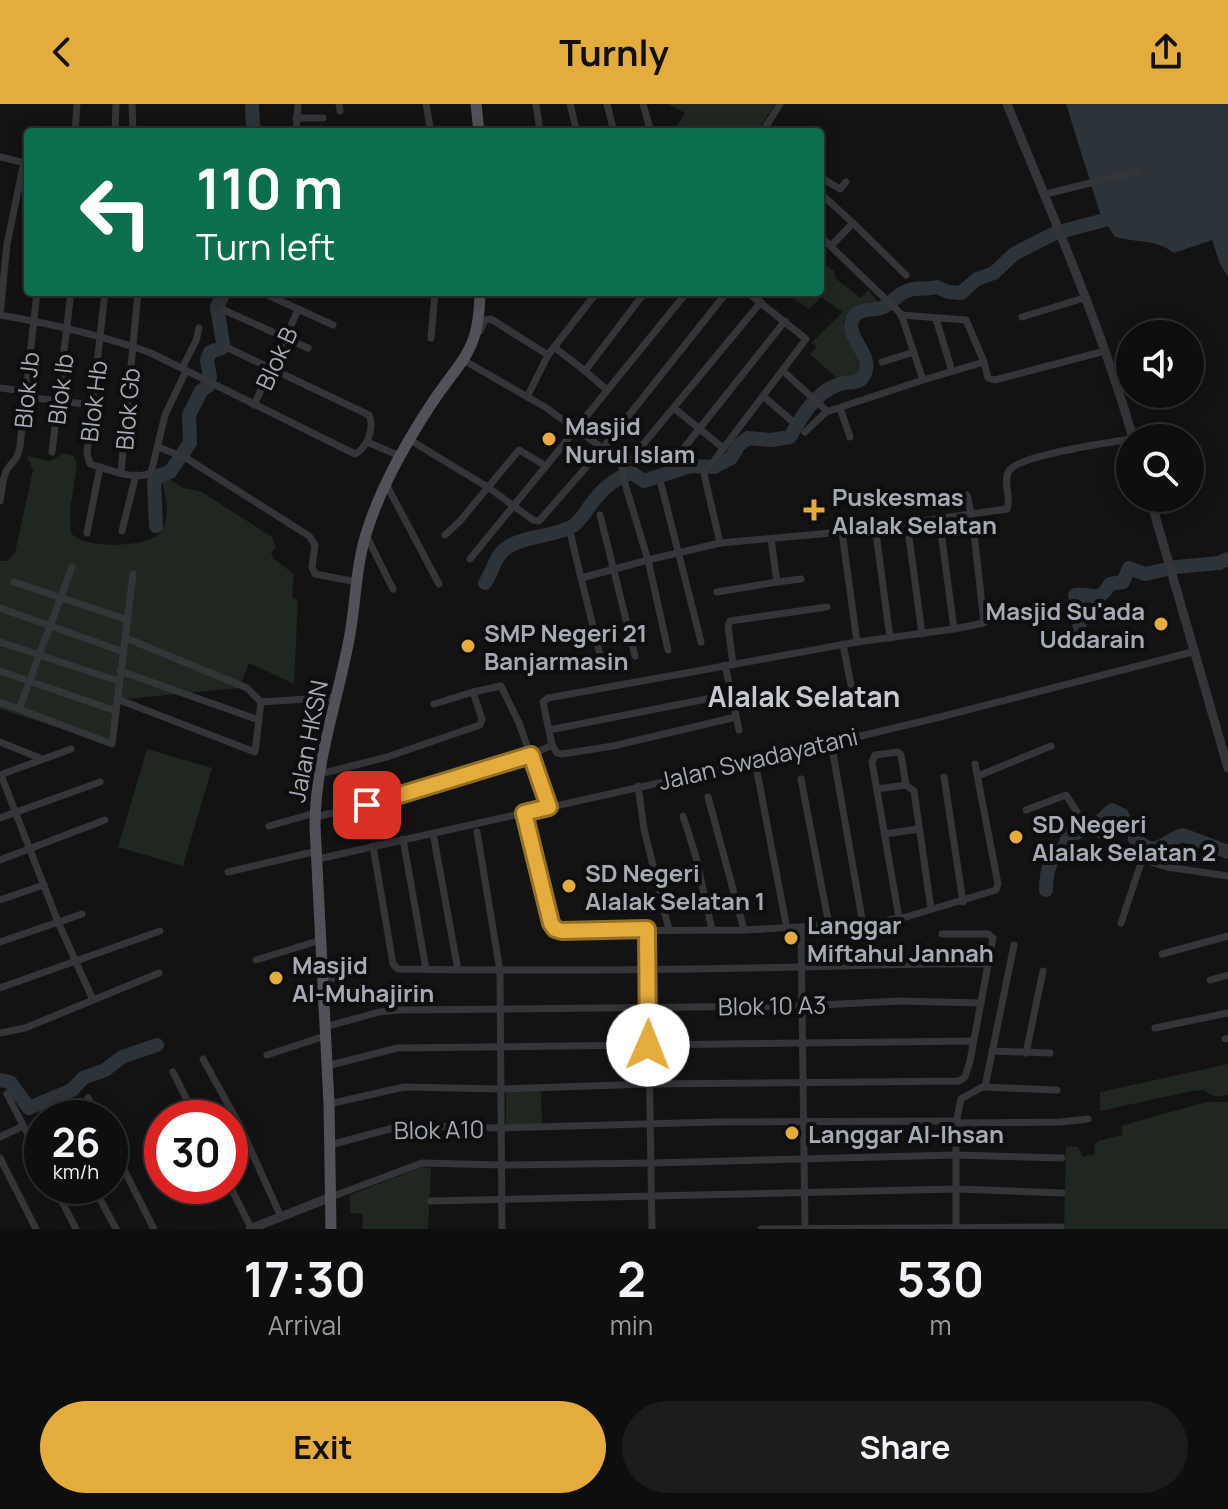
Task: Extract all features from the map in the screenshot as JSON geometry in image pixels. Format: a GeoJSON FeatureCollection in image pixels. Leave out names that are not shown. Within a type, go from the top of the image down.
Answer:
{"type":"FeatureCollection","features":[{"type":"Feature","properties":{"kind":"main road"},"geometry":{"type":"LineString","coordinates":[[476,104],[479,128]]}},
{"type":"Feature","properties":{"kind":"main road","name":"Jalan HKSN"},"geometry":{"type":"LineString","coordinates":[[331,1229],[329,1104],[315,815],[320,774],[366,535],[400,456],[437,396],[465,361],[474,342],[480,296]]}},
{"type":"Feature","properties":{"kind":"street"},"geometry":{"type":"LineString","coordinates":[[75,128],[77,104]]}},
{"type":"Feature","properties":{"kind":"street"},"geometry":{"type":"LineString","coordinates":[[115,128],[116,104]]}},
{"type":"Feature","properties":{"kind":"street"},"geometry":{"type":"LineString","coordinates":[[132,104],[133,128]]}},
{"type":"Feature","properties":{"kind":"street"},"geometry":{"type":"LineString","coordinates":[[296,128],[298,104]]}},
{"type":"Feature","properties":{"kind":"street"},"geometry":{"type":"LineString","coordinates":[[426,104],[430,128]]}},
{"type":"Feature","properties":{"kind":"street"},"geometry":{"type":"LineString","coordinates":[[536,104],[539,128]]}},
{"type":"Feature","properties":{"kind":"street"},"geometry":{"type":"LineString","coordinates":[[570,104],[576,128]]}},
{"type":"Feature","properties":{"kind":"street"},"geometry":{"type":"LineString","coordinates":[[607,104],[613,128]]}},
{"type":"Feature","properties":{"kind":"street"},"geometry":{"type":"LineString","coordinates":[[643,104],[649,125]]}},
{"type":"Feature","properties":{"kind":"street"},"geometry":{"type":"LineString","coordinates":[[765,128],[780,104]]}},
{"type":"Feature","properties":{"kind":"street"},"geometry":{"type":"LineString","coordinates":[[1007,104],[1046,194],[1115,378],[1128,424]]}},
{"type":"Feature","properties":{"kind":"street"},"geometry":{"type":"LineString","coordinates":[[296,118],[323,118]]}},
{"type":"Feature","properties":{"kind":"street"},"geometry":{"type":"LineString","coordinates":[[0,157],[24,163]]}},
{"type":"Feature","properties":{"kind":"street"},"geometry":{"type":"LineString","coordinates":[[1046,194],[1139,171]]}},
{"type":"Feature","properties":{"kind":"street"},"geometry":{"type":"LineString","coordinates":[[24,172],[7,244],[1,317],[68,327],[132,347],[355,454],[367,442],[372,422],[369,415],[226,347]]}},
{"type":"Feature","properties":{"kind":"street"},"geometry":{"type":"LineString","coordinates":[[824,179],[840,189],[846,182]]}},
{"type":"Feature","properties":{"kind":"street"},"geometry":{"type":"LineString","coordinates":[[824,197],[906,275]]}},
{"type":"Feature","properties":{"kind":"street"},"geometry":{"type":"LineString","coordinates":[[831,246],[853,223]]}},
{"type":"Feature","properties":{"kind":"street"},"geometry":{"type":"LineString","coordinates":[[824,240],[900,314],[923,380]]}},
{"type":"Feature","properties":{"kind":"street","name":"Blok Jb"},"geometry":{"type":"LineString","coordinates":[[0,501],[8,468],[18,459],[37,296]]}},
{"type":"Feature","properties":{"kind":"street","name":"Blok Ib"},"geometry":{"type":"LineString","coordinates":[[52,452],[71,296]]}},
{"type":"Feature","properties":{"kind":"street","name":"Blok Hb"},"geometry":{"type":"LineString","coordinates":[[100,467],[90,464],[87,454],[105,296]]}},
{"type":"Feature","properties":{"kind":"street","name":"Blok Gb"},"geometry":{"type":"LineString","coordinates":[[121,472],[138,296]]}},
{"type":"Feature","properties":{"kind":"street"},"geometry":{"type":"LineString","coordinates":[[269,296],[333,325]]}},
{"type":"Feature","properties":{"kind":"street"},"geometry":{"type":"LineString","coordinates":[[431,338],[435,296]]}},
{"type":"Feature","properties":{"kind":"street"},"geometry":{"type":"LineString","coordinates":[[527,397],[548,355],[594,296]]}},
{"type":"Feature","properties":{"kind":"street"},"geometry":{"type":"LineString","coordinates":[[585,371],[642,296]]}},
{"type":"Feature","properties":{"kind":"street"},"geometry":{"type":"LineString","coordinates":[[470,559],[684,296]]}},
{"type":"Feature","properties":{"kind":"street"},"geometry":{"type":"LineString","coordinates":[[410,440],[489,488],[537,522],[603,448],[724,296]]}},
{"type":"Feature","properties":{"kind":"street"},"geometry":{"type":"LineString","coordinates":[[720,543],[704,474],[806,339],[753,296]]}},
{"type":"Feature","properties":{"kind":"street"},"geometry":{"type":"LineString","coordinates":[[1022,317],[1084,298]]}},
{"type":"Feature","properties":{"kind":"street"},"geometry":{"type":"LineString","coordinates":[[668,650],[648,560],[622,474],[624,464],[761,302]]}},
{"type":"Feature","properties":{"kind":"street"},"geometry":{"type":"LineString","coordinates":[[224,310],[308,348]]}},
{"type":"Feature","properties":{"kind":"street","name":"Blok B"},"geometry":{"type":"LineString","coordinates":[[254,405],[298,310]]}},
{"type":"Feature","properties":{"kind":"street"},"geometry":{"type":"LineString","coordinates":[[900,314],[968,322],[988,378],[995,380],[1105,351]]}},
{"type":"Feature","properties":{"kind":"street"},"geometry":{"type":"LineString","coordinates":[[474,342],[485,320],[489,319],[548,355]]}},
{"type":"Feature","properties":{"kind":"street"},"geometry":{"type":"LineString","coordinates":[[936,319],[952,371]]}},
{"type":"Feature","properties":{"kind":"street"},"geometry":{"type":"LineString","coordinates":[[680,453],[785,321]]}},
{"type":"Feature","properties":{"kind":"street"},"geometry":{"type":"LineString","coordinates":[[87,533],[100,467],[141,476],[151,473],[165,415],[199,328]]}},
{"type":"Feature","properties":{"kind":"street"},"geometry":{"type":"LineString","coordinates":[[554,347],[607,390]]}},
{"type":"Feature","properties":{"kind":"street"},"geometry":{"type":"LineString","coordinates":[[882,362],[914,352]]}},
{"type":"Feature","properties":{"kind":"street"},"geometry":{"type":"LineString","coordinates":[[465,361],[577,428],[624,464]]}},
{"type":"Feature","properties":{"kind":"street"},"geometry":{"type":"LineString","coordinates":[[805,432],[827,411],[984,362]]}},
{"type":"Feature","properties":{"kind":"street"},"geometry":{"type":"LineString","coordinates":[[783,371],[827,411]]}},
{"type":"Feature","properties":{"kind":"street"},"geometry":{"type":"LineString","coordinates":[[0,388],[93,405]]}},
{"type":"Feature","properties":{"kind":"street"},"geometry":{"type":"LineString","coordinates":[[763,396],[792,421]]}},
{"type":"Feature","properties":{"kind":"street"},"geometry":{"type":"LineString","coordinates":[[674,408],[723,448]]}},
{"type":"Feature","properties":{"kind":"street"},"geometry":{"type":"LineString","coordinates":[[840,408],[850,437]]}},
{"type":"Feature","properties":{"kind":"street"},"geometry":{"type":"LineString","coordinates":[[367,442],[400,456]]}},
{"type":"Feature","properties":{"kind":"street"},"geometry":{"type":"LineString","coordinates":[[581,578],[720,543],[842,532],[1007,509],[1010,505],[1009,471],[1027,460],[1116,442]]}},
{"type":"Feature","properties":{"kind":"street"},"geometry":{"type":"LineString","coordinates":[[158,447],[186,458],[309,536],[315,545],[312,567],[315,574],[357,582]]}},
{"type":"Feature","properties":{"kind":"street"},"geometry":{"type":"LineString","coordinates":[[445,535],[520,450],[546,466]]}},
{"type":"Feature","properties":{"kind":"street"},"geometry":{"type":"LineString","coordinates":[[122,531],[141,476]]}},
{"type":"Feature","properties":{"kind":"street"},"geometry":{"type":"LineString","coordinates":[[661,484],[701,642]]}},
{"type":"Feature","properties":{"kind":"street"},"geometry":{"type":"LineString","coordinates":[[387,486],[439,584]]}},
{"type":"Feature","properties":{"kind":"street"},"geometry":{"type":"LineString","coordinates":[[736,717],[613,746],[562,754],[557,753],[552,745],[543,702],[548,698],[729,664],[981,624],[985,621],[967,495]]}},
{"type":"Feature","properties":{"kind":"street"},"geometry":{"type":"LineString","coordinates":[[1154,512],[1228,768]]}},
{"type":"Feature","properties":{"kind":"street"},"geometry":{"type":"LineString","coordinates":[[600,515],[635,656]]}},
{"type":"Feature","properties":{"kind":"street"},"geometry":{"type":"LineString","coordinates":[[939,517],[954,629]]}},
{"type":"Feature","properties":{"kind":"street"},"geometry":{"type":"LineString","coordinates":[[907,522],[922,634]]}},
{"type":"Feature","properties":{"kind":"street"},"geometry":{"type":"LineString","coordinates":[[875,526],[890,638]]}},
{"type":"Feature","properties":{"kind":"street"},"geometry":{"type":"LineString","coordinates":[[842,532],[857,642]]}},
{"type":"Feature","properties":{"kind":"street"},"geometry":{"type":"LineString","coordinates":[[366,535],[393,589]]}},
{"type":"Feature","properties":{"kind":"street"},"geometry":{"type":"LineString","coordinates":[[571,536],[603,667]]}},
{"type":"Feature","properties":{"kind":"street"},"geometry":{"type":"LineString","coordinates":[[771,539],[777,582]]}},
{"type":"Feature","properties":{"kind":"street"},"geometry":{"type":"LineString","coordinates":[[19,709],[72,567]]}},
{"type":"Feature","properties":{"kind":"street"},"geometry":{"type":"LineString","coordinates":[[0,702],[112,744],[133,574]]}},
{"type":"Feature","properties":{"kind":"street"},"geometry":{"type":"LineString","coordinates":[[717,592],[801,579]]}},
{"type":"Feature","properties":{"kind":"street"},"geometry":{"type":"LineString","coordinates":[[14,582],[128,620]]}},
{"type":"Feature","properties":{"kind":"street"},"geometry":{"type":"LineString","coordinates":[[739,730],[729,664],[730,621],[827,607]]}},
{"type":"Feature","properties":{"kind":"street"},"geometry":{"type":"LineString","coordinates":[[0,608],[124,652]]}},
{"type":"Feature","properties":{"kind":"street"},"geometry":{"type":"LineString","coordinates":[[126,638],[247,688],[261,702],[337,697]]}},
{"type":"Feature","properties":{"kind":"street"},"geometry":{"type":"LineString","coordinates":[[0,642],[118,681]]}},
{"type":"Feature","properties":{"kind":"street"},"geometry":{"type":"LineString","coordinates":[[843,644],[853,696]]}},
{"type":"Feature","properties":{"kind":"street","name":"Jalan Swadayatani"},"geometry":{"type":"LineString","coordinates":[[228,872],[373,846],[755,761],[1196,651]]}},
{"type":"Feature","properties":{"kind":"street"},"geometry":{"type":"LineString","coordinates":[[0,671],[116,711]]}},
{"type":"Feature","properties":{"kind":"street"},"geometry":{"type":"LineString","coordinates":[[120,671],[259,720]]}},
{"type":"Feature","properties":{"kind":"street"},"geometry":{"type":"LineString","coordinates":[[434,704],[473,692],[504,687],[549,807]]}},
{"type":"Feature","properties":{"kind":"street"},"geometry":{"type":"LineString","coordinates":[[320,774],[387,757],[480,725],[482,719],[473,692]]}},
{"type":"Feature","properties":{"kind":"street"},"geometry":{"type":"LineString","coordinates":[[549,730],[732,694]]}},
{"type":"Feature","properties":{"kind":"street"},"geometry":{"type":"LineString","coordinates":[[117,699],[255,752],[261,702]]}},
{"type":"Feature","properties":{"kind":"street"},"geometry":{"type":"LineString","coordinates":[[0,742],[43,759]]}},
{"type":"Feature","properties":{"kind":"street"},"geometry":{"type":"LineString","coordinates":[[831,742],[863,924]]}},
{"type":"Feature","properties":{"kind":"street"},"geometry":{"type":"LineString","coordinates":[[269,826],[393,799],[531,755],[552,745]]}},
{"type":"Feature","properties":{"kind":"street"},"geometry":{"type":"LineString","coordinates":[[978,776],[1051,746]]}},
{"type":"Feature","properties":{"kind":"street"},"geometry":{"type":"LineString","coordinates":[[71,749],[0,775],[58,922],[93,1000]]}},
{"type":"Feature","properties":{"kind":"street"},"geometry":{"type":"LineString","coordinates":[[899,918],[872,758],[875,755],[898,752],[901,755],[906,785],[914,791],[931,909]]}},
{"type":"Feature","properties":{"kind":"street"},"geometry":{"type":"LineString","coordinates":[[755,761],[787,929]]}},
{"type":"Feature","properties":{"kind":"street"},"geometry":{"type":"LineString","coordinates":[[524,813],[555,929],[744,930],[863,924],[963,902],[996,890],[998,884],[975,764]]}},
{"type":"Feature","properties":{"kind":"street"},"geometry":{"type":"LineString","coordinates":[[944,777],[963,902]]}},
{"type":"Feature","properties":{"kind":"street"},"geometry":{"type":"LineString","coordinates":[[801,779],[829,925]]}},
{"type":"Feature","properties":{"kind":"street"},"geometry":{"type":"LineString","coordinates":[[0,818],[100,782]]}},
{"type":"Feature","properties":{"kind":"street"},"geometry":{"type":"LineString","coordinates":[[877,789],[906,785]]}},
{"type":"Feature","properties":{"kind":"street"},"geometry":{"type":"LineString","coordinates":[[638,786],[644,829],[669,930]]}},
{"type":"Feature","properties":{"kind":"street"},"geometry":{"type":"LineString","coordinates":[[1026,810],[1066,795],[1090,828],[1142,860],[1228,876]]}},
{"type":"Feature","properties":{"kind":"street"},"geometry":{"type":"LineString","coordinates":[[708,797],[744,930]]}},
{"type":"Feature","properties":{"kind":"street"},"geometry":{"type":"LineString","coordinates":[[683,816],[696,857],[712,930]]}},
{"type":"Feature","properties":{"kind":"street"},"geometry":{"type":"LineString","coordinates":[[0,860],[105,820]]}},
{"type":"Feature","properties":{"kind":"street"},"geometry":{"type":"LineString","coordinates":[[884,834],[919,829]]}},
{"type":"Feature","properties":{"kind":"street"},"geometry":{"type":"LineString","coordinates":[[477,832],[500,971],[502,1229]]}},
{"type":"Feature","properties":{"kind":"street"},"geometry":{"type":"LineString","coordinates":[[433,833],[458,970]]}},
{"type":"Feature","properties":{"kind":"street"},"geometry":{"type":"LineString","coordinates":[[403,839],[426,969]]}},
{"type":"Feature","properties":{"kind":"street"},"geometry":{"type":"LineString","coordinates":[[373,846],[393,964],[398,969],[500,971],[988,964]]}},
{"type":"Feature","properties":{"kind":"street"},"geometry":{"type":"LineString","coordinates":[[1121,923],[1142,860]]}},
{"type":"Feature","properties":{"kind":"street"},"geometry":{"type":"LineString","coordinates":[[0,900],[44,885]]}},
{"type":"Feature","properties":{"kind":"street"},"geometry":{"type":"LineString","coordinates":[[0,942],[82,914]]}},
{"type":"Feature","properties":{"kind":"street"},"geometry":{"type":"LineString","coordinates":[[647,929],[652,1229]]}},
{"type":"Feature","properties":{"kind":"street"},"geometry":{"type":"LineString","coordinates":[[801,929],[805,1228]]}},
{"type":"Feature","properties":{"kind":"street"},"geometry":{"type":"LineString","coordinates":[[0,988],[160,931]]}},
{"type":"Feature","properties":{"kind":"street"},"geometry":{"type":"LineString","coordinates":[[329,1104],[404,1087],[501,1089],[648,1084],[959,1081],[965,1077],[993,938],[990,935],[942,934]]}},
{"type":"Feature","properties":{"kind":"street"},"geometry":{"type":"LineString","coordinates":[[1162,954],[1228,936]]}},
{"type":"Feature","properties":{"kind":"street"},"geometry":{"type":"LineString","coordinates":[[256,960],[321,940]]}},
{"type":"Feature","properties":{"kind":"street"},"geometry":{"type":"LineString","coordinates":[[985,1087],[1014,945]]}},
{"type":"Feature","properties":{"kind":"street"},"geometry":{"type":"LineString","coordinates":[[322,982],[367,968]]}},
{"type":"Feature","properties":{"kind":"street"},"geometry":{"type":"LineString","coordinates":[[1026,1053],[1043,971]]}},
{"type":"Feature","properties":{"kind":"street"},"geometry":{"type":"LineString","coordinates":[[0,1033],[25,1028],[159,973]]}},
{"type":"Feature","properties":{"kind":"street"},"geometry":{"type":"LineString","coordinates":[[1210,980],[1228,975]]}},
{"type":"Feature","properties":{"kind":"street","name":"Blok 10 A3"},"geometry":{"type":"LineString","coordinates":[[267,1055],[379,1012],[801,1006],[899,1001],[981,1003]]}},
{"type":"Feature","properties":{"kind":"street"},"geometry":{"type":"LineString","coordinates":[[1155,1028],[1228,1013]]}},
{"type":"Feature","properties":{"kind":"street"},"geometry":{"type":"LineString","coordinates":[[327,1066],[397,1048],[973,1041]]}},
{"type":"Feature","properties":{"kind":"street"},"geometry":{"type":"LineString","coordinates":[[992,1051],[1050,1053]]}},
{"type":"Feature","properties":{"kind":"street"},"geometry":{"type":"LineString","coordinates":[[203,1059],[240,1126],[281,1217]]}},
{"type":"Feature","properties":{"kind":"street"},"geometry":{"type":"LineString","coordinates":[[173,1072],[187,1100]]}},
{"type":"Feature","properties":{"kind":"street"},"geometry":{"type":"LineString","coordinates":[[956,1228],[956,1122],[961,1099],[985,1087],[1057,1090]]}},
{"type":"Feature","properties":{"kind":"street"},"geometry":{"type":"LineString","coordinates":[[0,1137],[23,1126],[7,1094]]}},
{"type":"Feature","properties":{"kind":"street","name":"Blok A10"},"geometry":{"type":"LineString","coordinates":[[330,1145],[393,1128],[414,1126],[502,1128],[803,1121],[1061,1122],[1088,1119]]}},
{"type":"Feature","properties":{"kind":"street"},"geometry":{"type":"LineString","coordinates":[[238,1204],[250,1229],[267,1226],[281,1217],[422,1163],[653,1163],[955,1155],[1062,1158]]}},
{"type":"Feature","properties":{"kind":"street"},"geometry":{"type":"LineString","coordinates":[[0,1158],[36,1229]]}},
{"type":"Feature","properties":{"kind":"street"},"geometry":{"type":"LineString","coordinates":[[128,1178],[154,1229]]}},
{"type":"Feature","properties":{"kind":"street"},"geometry":{"type":"LineString","coordinates":[[431,1201],[956,1189],[1062,1193]]}},
{"type":"Feature","properties":{"kind":"street"},"geometry":{"type":"LineString","coordinates":[[63,1204],[76,1229]]}},
{"type":"Feature","properties":{"kind":"street"},"geometry":{"type":"LineString","coordinates":[[103,1204],[116,1229]]}},
{"type":"Feature","properties":{"kind":"street"},"geometry":{"type":"LineString","coordinates":[[761,1229],[1061,1227]]}},
{"type":"Feature","properties":{"kind":"shaded area"},"geometry":{"type":"Polygon","coordinates":[[[668,104],[775,104],[760,128],[676,128],[685,113],[668,104]]]}},
{"type":"Feature","properties":{"kind":"shaded area"},"geometry":{"type":"Polygon","coordinates":[[[1066,104],[1228,104],[1228,277],[1212,240],[1174,253],[1153,243],[1115,237],[1100,213],[1066,104]]]}},
{"type":"Feature","properties":{"kind":"shaded area"},"geometry":{"type":"Polygon","coordinates":[[[824,265],[834,271],[836,279],[861,298],[868,290],[878,302],[855,309],[843,321],[858,358],[855,380],[840,381],[810,354],[817,347],[811,343],[843,312],[821,297],[809,309],[789,296],[824,296],[824,265]]]}},
{"type":"Feature","properties":{"kind":"shaded area"},"geometry":{"type":"Polygon","coordinates":[[[64,453],[74,456],[77,465],[70,510],[71,533],[77,538],[114,545],[152,539],[163,529],[165,522],[166,500],[161,480],[165,477],[183,488],[202,492],[272,537],[276,547],[271,553],[274,559],[294,574],[292,597],[298,601],[294,684],[249,663],[239,688],[115,700],[108,744],[0,709],[0,561],[7,561],[15,553],[33,470],[27,456],[50,461],[64,453]]]}},
{"type":"Feature","properties":{"kind":"shaded area"},"geometry":{"type":"Polygon","coordinates":[[[147,749],[212,768],[183,866],[118,847],[147,749]]]}},
{"type":"Feature","properties":{"kind":"shaded area"},"geometry":{"type":"Polygon","coordinates":[[[1228,1064],[1228,1095],[1192,1091],[1100,1111],[1100,1092],[1228,1064]]]}},
{"type":"Feature","properties":{"kind":"shaded area"},"geometry":{"type":"Polygon","coordinates":[[[506,1091],[541,1091],[542,1124],[506,1124],[506,1091]]]}},
{"type":"Feature","properties":{"kind":"shaded area"},"geometry":{"type":"Polygon","coordinates":[[[1206,1102],[1228,1102],[1228,1229],[1064,1229],[1066,1146],[1078,1147],[1083,1157],[1095,1154],[1094,1146],[1098,1141],[1123,1135],[1121,1126],[1206,1102]]]}},
{"type":"Feature","properties":{"kind":"shaded area"},"geometry":{"type":"Polygon","coordinates":[[[422,1167],[431,1168],[428,1229],[362,1229],[363,1214],[350,1213],[350,1195],[422,1167]]]}},
{"type":"Feature","properties":{"kind":"waterway"},"geometry":{"type":"LineString","coordinates":[[252,104],[253,128]]}},
{"type":"Feature","properties":{"kind":"waterway"},"geometry":{"type":"LineString","coordinates":[[485,583],[503,551],[523,540],[573,526],[593,501],[619,478],[632,473],[644,481],[690,466],[714,467],[731,458],[748,438],[771,440],[790,437],[804,413],[824,392],[863,377],[866,361],[851,325],[858,313],[885,307],[903,292],[914,289],[937,287],[961,293],[977,279],[994,273],[1014,254],[1055,233],[1120,216]]}},
{"type":"Feature","properties":{"kind":"waterway"},"geometry":{"type":"LineString","coordinates":[[156,526],[154,482],[158,476],[170,472],[190,443],[189,415],[201,391],[208,386],[207,360],[210,352],[222,348],[217,307],[222,296]]}},
{"type":"Feature","properties":{"kind":"waterway"},"geometry":{"type":"LineString","coordinates":[[1079,633],[1080,609],[1075,595],[1099,596],[1110,584],[1123,582],[1129,568],[1145,574],[1228,559]]}},
{"type":"Feature","properties":{"kind":"waterway"},"geometry":{"type":"LineString","coordinates":[[1046,890],[1049,866],[1064,848],[1070,831],[1077,833],[1084,827],[1097,824],[1112,810],[1122,815],[1128,827],[1136,832],[1135,839],[1149,848],[1160,847],[1183,835],[1228,852]]}},
{"type":"Feature","properties":{"kind":"waterway"},"geometry":{"type":"LineString","coordinates":[[0,1080],[10,1082],[29,1108],[72,1090],[83,1078],[105,1070],[122,1057],[157,1045]]}},
{"type":"Feature","properties":{"kind":"place","name":"Masjid Nurul Islam"},"geometry":{"type":"Point","coordinates":[549,439]}},
{"type":"Feature","properties":{"kind":"place","name":"Puskesmas Alalak Selatan"},"geometry":{"type":"Point","coordinates":[814,510]}},
{"type":"Feature","properties":{"kind":"place","name":"Masjid Su'ada Uddarain"},"geometry":{"type":"Point","coordinates":[1161,624]}},
{"type":"Feature","properties":{"kind":"place","name":"SMP Negeri 21 Banjarmasin"},"geometry":{"type":"Point","coordinates":[468,646]}},
{"type":"Feature","properties":{"kind":"place","name":"SD Negeri Alalak Selatan 2"},"geometry":{"type":"Point","coordinates":[1016,837]}},
{"type":"Feature","properties":{"kind":"place","name":"SD Negeri Alalak Selatan 1"},"geometry":{"type":"Point","coordinates":[569,886]}},
{"type":"Feature","properties":{"kind":"place","name":"Langgar Miftahul Jannah"},"geometry":{"type":"Point","coordinates":[791,938]}},
{"type":"Feature","properties":{"kind":"place","name":"Masjid Al-Muhajirin"},"geometry":{"type":"Point","coordinates":[276,978]}},
{"type":"Feature","properties":{"kind":"place","name":"Langgar Al-Ihsan"},"geometry":{"type":"Point","coordinates":[792,1133]}},
{"type":"Feature","properties":{"kind":"district","name":"Alalak Selatan"},"geometry":{"type":"Point","coordinates":[804,696]}},
{"type":"Feature","properties":{"kind":"route"},"geometry":{"type":"LineString","coordinates":[[367,805],[531,755],[549,807],[524,813],[551,923],[555,929],[562,931],[647,929],[648,1045]]}}]}
